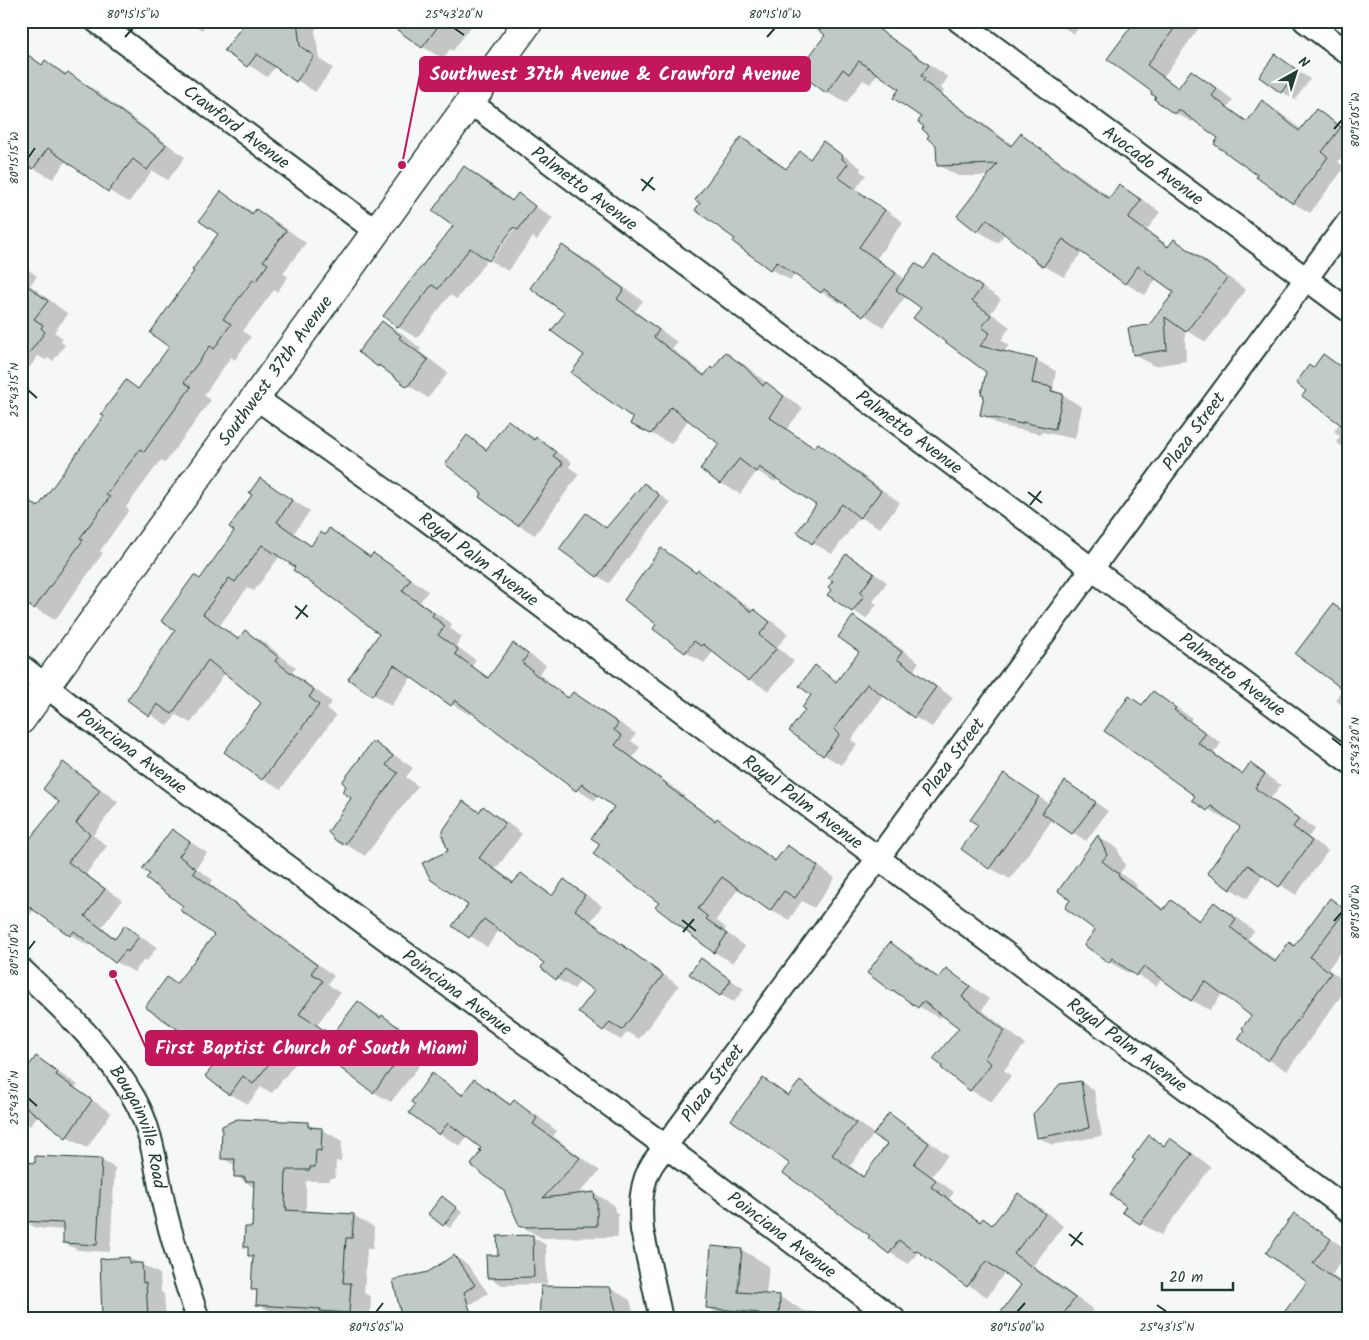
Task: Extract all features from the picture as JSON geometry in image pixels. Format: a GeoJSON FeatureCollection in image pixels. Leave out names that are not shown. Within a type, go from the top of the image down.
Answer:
{"type":"FeatureCollection","features":[{"type":"Feature","properties":{"kind":"main road","name":"Southwest 37th Avenue"},"geometry":{"type":"LineString","coordinates":[[21,720],[529,21]]}},
{"type":"Feature","properties":{"kind":"street","name":"Crawford Avenue"},"geometry":{"type":"LineString","coordinates":[[96,21],[377,232]]}},
{"type":"Feature","properties":{"kind":"street","name":"Avocado Avenue"},"geometry":{"type":"LineString","coordinates":[[959,21],[1348,310]]}},
{"type":"Feature","properties":{"kind":"street"},"geometry":{"type":"LineString","coordinates":[[1305,21],[1348,53]]}},
{"type":"Feature","properties":{"kind":"street","name":"Palmetto Avenue"},"geometry":{"type":"LineString","coordinates":[[471,103],[1348,761]]}},
{"type":"Feature","properties":{"kind":"street","name":"Plaza Street"},"geometry":{"type":"LineString","coordinates":[[661,1319],[642,1230],[641,1202],[648,1170],[1348,222]]}},
{"type":"Feature","properties":{"kind":"street","name":"Royal Palm Avenue"},"geometry":{"type":"LineString","coordinates":[[256,398],[424,518],[1348,1210]]}},
{"type":"Feature","properties":{"kind":"street","name":"Poinciana Avenue"},"geometry":{"type":"LineString","coordinates":[[21,666],[894,1319]]}},
{"type":"Feature","properties":{"kind":"street","name":"Bougainville Road"},"geometry":{"type":"LineString","coordinates":[[21,970],[92,1038],[109,1058],[136,1102],[151,1136],[160,1189],[168,1221],[198,1319]]}},
{"type":"Feature","properties":{"kind":"building"},"geometry":{"type":"Polygon","coordinates":[[[246,21],[297,21],[300,46],[314,56],[296,82],[257,54],[247,67],[224,51],[246,21]]]}},
{"type":"Feature","properties":{"kind":"building"},"geometry":{"type":"Polygon","coordinates":[[[385,21],[442,21],[422,48],[385,21]]]}},
{"type":"Feature","properties":{"kind":"building"},"geometry":{"type":"Polygon","coordinates":[[[808,21],[867,21],[929,65],[921,76],[925,78],[923,81],[1011,146],[1022,132],[1022,135],[1109,199],[1119,184],[1141,200],[1128,218],[1168,247],[1174,239],[1227,278],[1186,332],[1165,317],[1167,350],[1133,355],[1128,328],[1149,325],[1174,292],[1138,266],[1125,284],[1063,239],[1043,267],[987,219],[977,232],[957,216],[997,164],[937,166],[936,145],[927,138],[929,135],[918,122],[921,117],[893,98],[899,89],[859,61],[849,74],[843,69],[826,93],[798,72],[825,35],[808,21]]]}},
{"type":"Feature","properties":{"kind":"building"},"geometry":{"type":"Polygon","coordinates":[[[1135,21],[1180,21],[1147,65],[1178,88],[1191,70],[1217,89],[1212,96],[1247,122],[1262,100],[1299,131],[1316,109],[1341,127],[1322,152],[1328,157],[1293,204],[1214,144],[1218,138],[1178,109],[1174,114],[1154,99],[1156,97],[1151,94],[1152,92],[1107,59],[1135,21]]]}},
{"type":"Feature","properties":{"kind":"building"},"geometry":{"type":"Polygon","coordinates":[[[21,50],[42,65],[45,60],[65,75],[68,72],[166,145],[147,170],[133,159],[108,192],[48,148],[33,169],[21,160],[21,50]]]}},
{"type":"Feature","properties":{"kind":"building"},"geometry":{"type":"Polygon","coordinates":[[[1275,54],[1297,70],[1281,93],[1259,77],[1275,54]]]}},
{"type":"Feature","properties":{"kind":"building"},"geometry":{"type":"Polygon","coordinates":[[[741,137],[786,169],[800,151],[810,159],[823,141],[843,156],[842,159],[848,164],[838,177],[885,210],[859,247],[896,273],[863,317],[824,289],[821,293],[777,262],[770,270],[733,242],[735,239],[695,210],[700,203],[695,200],[741,137]]]}},
{"type":"Feature","properties":{"kind":"building"},"geometry":{"type":"Polygon","coordinates":[[[464,166],[512,201],[518,193],[535,206],[518,230],[514,227],[489,261],[470,248],[438,289],[432,285],[398,328],[383,316],[453,226],[432,211],[464,166]]]}},
{"type":"Feature","properties":{"kind":"building"},"geometry":{"type":"Polygon","coordinates":[[[221,191],[252,214],[256,209],[286,231],[263,261],[268,264],[256,281],[253,280],[223,319],[231,324],[214,349],[210,346],[184,382],[191,387],[144,452],[140,449],[106,495],[110,497],[80,538],[83,540],[34,609],[21,600],[21,495],[38,507],[104,416],[101,414],[126,380],[138,389],[169,347],[150,333],[218,234],[199,221],[221,191]]]}},
{"type":"Feature","properties":{"kind":"building"},"geometry":{"type":"Polygon","coordinates":[[[562,245],[624,289],[617,299],[659,330],[654,337],[704,376],[711,367],[713,369],[725,352],[745,367],[763,386],[766,382],[784,396],[769,417],[814,448],[818,443],[881,491],[860,518],[842,504],[812,544],[797,532],[816,505],[759,467],[756,472],[739,459],[720,484],[700,469],[719,444],[671,407],[651,434],[630,424],[633,418],[571,373],[584,355],[551,331],[565,313],[530,288],[562,245]]]}},
{"type":"Feature","properties":{"kind":"building"},"geometry":{"type":"Polygon","coordinates":[[[934,255],[982,287],[972,301],[991,315],[982,327],[990,333],[980,346],[1037,359],[1032,383],[1052,387],[1051,391],[1063,394],[1055,429],[980,415],[984,395],[981,394],[986,372],[913,318],[921,308],[896,290],[915,263],[924,269],[934,255]]]}},
{"type":"Feature","properties":{"kind":"building"},"geometry":{"type":"Polygon","coordinates":[[[21,281],[48,301],[34,319],[43,325],[41,328],[45,332],[21,364],[21,281]]]}},
{"type":"Feature","properties":{"kind":"building"},"geometry":{"type":"Polygon","coordinates":[[[382,321],[401,336],[399,338],[428,360],[407,387],[379,365],[378,367],[358,352],[382,321]]]}},
{"type":"Feature","properties":{"kind":"building"},"geometry":{"type":"Polygon","coordinates":[[[1323,354],[1348,372],[1348,430],[1302,396],[1306,391],[1296,383],[1309,365],[1313,368],[1323,354]]]}},
{"type":"Feature","properties":{"kind":"building"},"geometry":{"type":"Polygon","coordinates":[[[508,420],[534,440],[536,437],[556,452],[553,456],[563,463],[518,526],[479,497],[482,493],[445,464],[467,435],[486,450],[508,420]]]}},
{"type":"Feature","properties":{"kind":"building"},"geometry":{"type":"Polygon","coordinates":[[[260,478],[292,500],[277,522],[311,546],[320,532],[325,535],[329,528],[370,557],[373,553],[411,579],[402,591],[434,613],[432,616],[445,626],[438,635],[458,649],[455,654],[488,678],[513,643],[528,654],[522,663],[531,671],[568,698],[573,692],[618,723],[614,730],[622,736],[615,745],[715,821],[717,818],[775,861],[787,845],[818,866],[795,898],[784,891],[770,911],[722,877],[698,909],[708,917],[706,919],[727,934],[714,953],[655,907],[659,903],[593,854],[600,844],[591,838],[614,807],[582,784],[576,791],[455,700],[451,706],[394,665],[372,696],[348,679],[379,634],[293,570],[295,567],[262,545],[235,582],[229,578],[203,614],[238,639],[245,630],[278,657],[275,661],[314,690],[309,697],[319,705],[262,780],[224,752],[261,703],[208,660],[172,714],[157,704],[149,716],[127,700],[175,631],[161,621],[194,575],[200,579],[234,531],[229,527],[252,495],[249,493],[260,478]]]}},
{"type":"Feature","properties":{"kind":"building"},"geometry":{"type":"Polygon","coordinates":[[[644,483],[659,495],[597,577],[559,549],[586,513],[606,528],[644,483]]]}},
{"type":"Feature","properties":{"kind":"building"},"geometry":{"type":"Polygon","coordinates":[[[661,548],[696,573],[698,570],[752,612],[754,609],[770,622],[759,635],[776,649],[749,681],[703,644],[701,646],[694,641],[685,653],[653,629],[656,624],[624,600],[661,548]]]}},
{"type":"Feature","properties":{"kind":"building"},"geometry":{"type":"Polygon","coordinates":[[[846,554],[874,573],[860,593],[864,596],[852,612],[827,595],[831,590],[828,587],[833,581],[828,578],[846,554]]]}},
{"type":"Feature","properties":{"kind":"building"},"geometry":{"type":"Polygon","coordinates":[[[1333,604],[1348,615],[1348,693],[1295,654],[1333,604]]]}},
{"type":"Feature","properties":{"kind":"building"},"geometry":{"type":"Polygon","coordinates":[[[853,616],[902,652],[897,659],[936,687],[914,718],[867,684],[834,729],[840,734],[823,756],[789,731],[805,710],[802,708],[811,695],[799,686],[815,665],[836,682],[859,652],[838,637],[853,616]]]}},
{"type":"Feature","properties":{"kind":"building"},"geometry":{"type":"Polygon","coordinates":[[[1153,691],[1176,708],[1174,710],[1206,733],[1198,743],[1242,774],[1250,763],[1265,774],[1255,788],[1299,819],[1293,827],[1312,841],[1279,887],[1248,865],[1230,890],[1207,873],[1240,827],[1211,806],[1207,811],[1192,800],[1195,796],[1104,731],[1129,696],[1142,705],[1153,691]]]}},
{"type":"Feature","properties":{"kind":"building"},"geometry":{"type":"Polygon","coordinates":[[[373,741],[393,756],[386,765],[398,773],[344,845],[335,840],[328,832],[351,798],[342,792],[346,786],[342,782],[373,741]]]}},
{"type":"Feature","properties":{"kind":"building"},"geometry":{"type":"Polygon","coordinates":[[[63,762],[100,790],[76,823],[90,834],[68,862],[105,889],[85,916],[115,939],[125,925],[139,936],[128,952],[126,950],[115,963],[74,931],[70,936],[21,901],[21,834],[29,840],[59,802],[43,789],[63,762]]]}},
{"type":"Feature","properties":{"kind":"building"},"geometry":{"type":"Polygon","coordinates":[[[1004,773],[1039,797],[989,869],[961,849],[978,825],[970,820],[1004,773]]]}},
{"type":"Feature","properties":{"kind":"building"},"geometry":{"type":"Polygon","coordinates":[[[1065,781],[1096,802],[1072,834],[1042,813],[1065,781]]]}},
{"type":"Feature","properties":{"kind":"building"},"geometry":{"type":"Polygon","coordinates":[[[463,801],[479,812],[483,806],[505,823],[479,858],[513,883],[521,873],[552,896],[564,879],[585,895],[575,910],[663,975],[622,1030],[610,1022],[603,1031],[578,1012],[594,991],[565,969],[556,980],[541,968],[544,963],[484,919],[469,938],[452,926],[468,905],[431,880],[422,863],[448,851],[442,835],[463,801]]]}},
{"type":"Feature","properties":{"kind":"building"},"geometry":{"type":"Polygon","coordinates":[[[172,829],[190,842],[179,856],[196,869],[193,873],[317,965],[311,973],[323,981],[299,1014],[332,1035],[358,1001],[380,1018],[382,1015],[414,1039],[373,1093],[296,1034],[287,1047],[284,1045],[253,1084],[243,1076],[229,1095],[205,1076],[215,1064],[180,1037],[183,1033],[145,1007],[167,977],[176,984],[214,935],[180,910],[183,906],[146,878],[150,874],[142,869],[172,829]]]}},
{"type":"Feature","properties":{"kind":"building"},"geometry":{"type":"Polygon","coordinates":[[[1098,835],[1107,855],[1102,861],[1119,874],[1118,876],[1163,910],[1171,900],[1199,921],[1214,902],[1236,919],[1230,927],[1275,962],[1289,942],[1294,946],[1330,898],[1346,910],[1310,957],[1331,973],[1268,1061],[1238,1039],[1244,1030],[1242,1028],[1251,1016],[1205,981],[1191,1001],[1144,966],[1136,976],[1112,958],[1109,963],[1084,945],[1095,930],[1065,908],[1070,900],[1058,891],[1098,835]]]}},
{"type":"Feature","properties":{"kind":"building"},"geometry":{"type":"Polygon","coordinates":[[[890,942],[938,978],[946,968],[970,986],[962,997],[1005,1031],[984,1058],[991,1064],[970,1091],[941,1068],[942,1066],[933,1059],[959,1028],[923,1001],[918,1008],[893,990],[892,992],[867,973],[890,942]]]}},
{"type":"Feature","properties":{"kind":"building"},"geometry":{"type":"Polygon","coordinates":[[[701,958],[731,980],[720,996],[689,974],[701,958]]]}},
{"type":"Feature","properties":{"kind":"building"},"geometry":{"type":"Polygon","coordinates":[[[36,1056],[58,1072],[56,1075],[92,1100],[66,1138],[21,1103],[21,1077],[36,1056]]]}},
{"type":"Feature","properties":{"kind":"building"},"geometry":{"type":"Polygon","coordinates":[[[432,1073],[462,1095],[474,1079],[510,1105],[514,1100],[537,1118],[533,1124],[580,1158],[543,1198],[594,1192],[595,1200],[597,1200],[597,1226],[520,1227],[504,1191],[471,1165],[481,1151],[479,1150],[481,1148],[448,1123],[439,1135],[409,1113],[415,1105],[411,1102],[432,1073]]]}},
{"type":"Feature","properties":{"kind":"building"},"geometry":{"type":"Polygon","coordinates":[[[763,1078],[788,1096],[800,1081],[856,1123],[832,1155],[863,1177],[887,1144],[873,1135],[889,1113],[929,1143],[914,1164],[936,1180],[931,1187],[980,1222],[983,1218],[992,1225],[1018,1193],[1045,1214],[1014,1254],[1075,1298],[1060,1319],[996,1319],[1021,1285],[986,1261],[967,1287],[899,1240],[889,1254],[868,1238],[870,1236],[783,1173],[790,1164],[731,1120],[763,1078]]]}},
{"type":"Feature","properties":{"kind":"building"},"geometry":{"type":"Polygon","coordinates":[[[1081,1081],[1089,1128],[1037,1138],[1033,1114],[1060,1084],[1081,1081]]]}},
{"type":"Feature","properties":{"kind":"building"},"geometry":{"type":"Polygon","coordinates":[[[237,1119],[308,1122],[308,1127],[322,1128],[321,1151],[316,1150],[315,1167],[310,1167],[310,1170],[286,1170],[285,1207],[287,1207],[286,1210],[354,1214],[352,1238],[346,1238],[343,1283],[351,1283],[349,1313],[320,1311],[321,1309],[256,1305],[257,1290],[251,1290],[253,1256],[248,1256],[248,1247],[244,1247],[245,1227],[252,1227],[254,1181],[245,1181],[245,1177],[234,1177],[235,1159],[221,1159],[222,1126],[237,1119]]]}},
{"type":"Feature","properties":{"kind":"building"},"geometry":{"type":"Polygon","coordinates":[[[1149,1135],[1164,1146],[1170,1138],[1192,1154],[1140,1224],[1122,1212],[1126,1206],[1110,1194],[1135,1160],[1132,1158],[1149,1135]]]}},
{"type":"Feature","properties":{"kind":"building"},"geometry":{"type":"Polygon","coordinates":[[[35,1156],[102,1159],[97,1245],[63,1243],[63,1223],[21,1221],[24,1162],[35,1163],[35,1156]]]}},
{"type":"Feature","properties":{"kind":"building"},"geometry":{"type":"Polygon","coordinates":[[[442,1196],[457,1208],[443,1226],[428,1214],[442,1196]]]}},
{"type":"Feature","properties":{"kind":"building"},"geometry":{"type":"Polygon","coordinates":[[[1294,1213],[1331,1239],[1313,1263],[1348,1289],[1348,1319],[1279,1319],[1307,1282],[1266,1253],[1294,1213]]]}},
{"type":"Feature","properties":{"kind":"building"},"geometry":{"type":"Polygon","coordinates":[[[533,1235],[534,1277],[487,1278],[486,1255],[498,1255],[497,1236],[533,1235]]]}},
{"type":"Feature","properties":{"kind":"building"},"geometry":{"type":"Polygon","coordinates":[[[711,1246],[742,1249],[738,1292],[780,1295],[779,1319],[759,1319],[759,1313],[706,1308],[711,1246]]]}},
{"type":"Feature","properties":{"kind":"building"},"geometry":{"type":"Polygon","coordinates":[[[454,1255],[475,1285],[464,1292],[473,1319],[402,1319],[393,1280],[428,1272],[454,1255]]]}},
{"type":"Feature","properties":{"kind":"building"},"geometry":{"type":"Polygon","coordinates":[[[129,1257],[129,1263],[142,1263],[143,1283],[146,1282],[148,1319],[102,1319],[100,1259],[129,1257]]]}},
{"type":"Feature","properties":{"kind":"building"},"geometry":{"type":"Polygon","coordinates":[[[541,1286],[610,1287],[618,1319],[539,1319],[541,1286]]]}},
{"type":"Feature","properties":{"kind":"place","name":"Southwest 37th Avenue & Crawford Avenue"},"geometry":{"type":"Point","coordinates":[402,165]}},
{"type":"Feature","properties":{"kind":"place","name":"First Baptist Church of South Miami"},"geometry":{"type":"Point","coordinates":[113,974]}}]}
